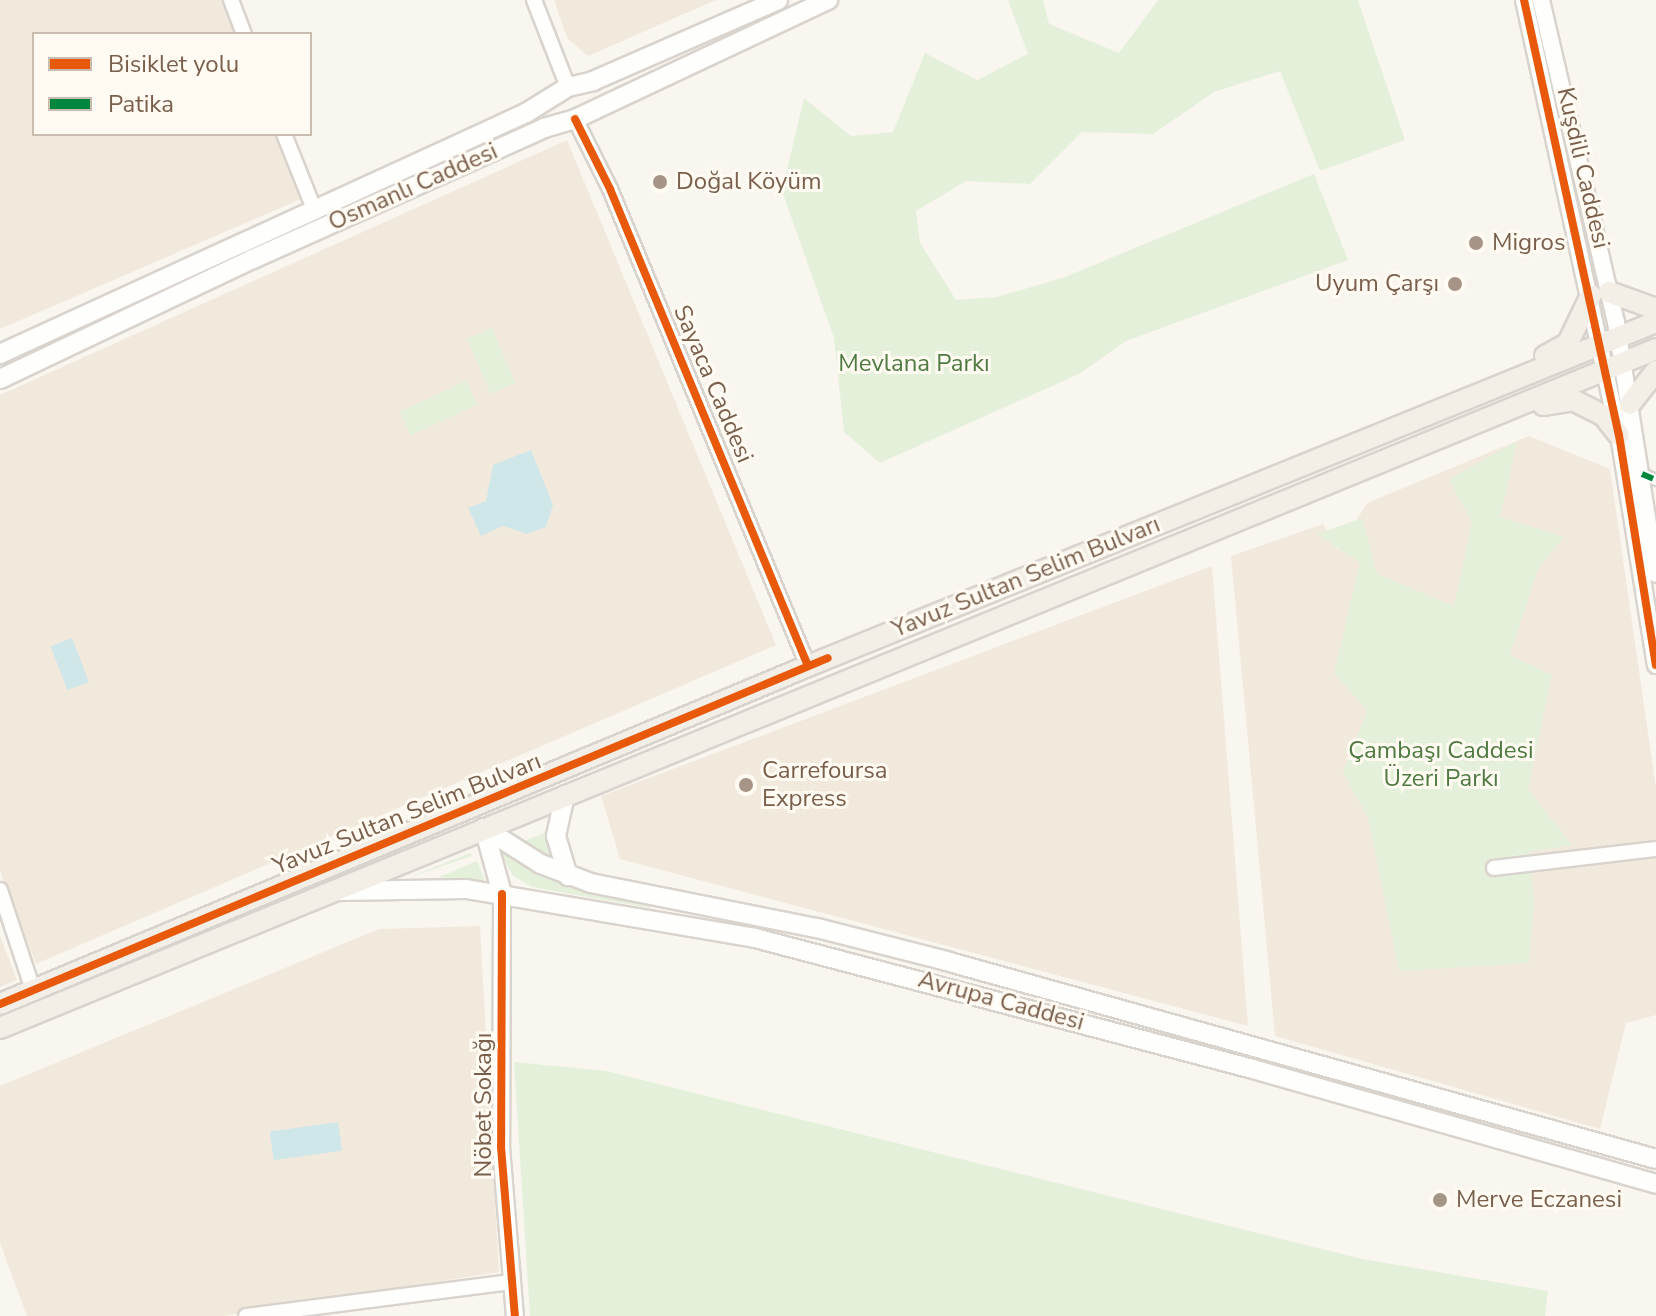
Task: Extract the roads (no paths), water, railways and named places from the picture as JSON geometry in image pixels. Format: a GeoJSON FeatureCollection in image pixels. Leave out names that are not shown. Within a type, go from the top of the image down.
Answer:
{"type":"FeatureCollection","features":[{"type":"Feature","properties":{"kind":"main road","name":"Osmanlı Caddesi"},"geometry":{"type":"LineString","coordinates":[[0,354],[526,113],[567,89],[778,0]]}},
{"type":"Feature","properties":{"kind":"main road","name":"Osmanlı Caddesi"},"geometry":{"type":"LineString","coordinates":[[0,379],[253,259],[577,118],[823,1]]}},
{"type":"Feature","properties":{"kind":"main road"},"geometry":{"type":"LineString","coordinates":[[567,89],[589,101],[577,118],[555,107],[567,89]]}},
{"type":"Feature","properties":{"kind":"main road"},"geometry":{"type":"LineString","coordinates":[[1508,383],[1523,367],[1568,343],[1600,293],[1656,309]]}},
{"type":"Feature","properties":{"kind":"main road","name":"Yavuz Sultan Selim Bulvarı"},"geometry":{"type":"LineString","coordinates":[[0,1004],[476,808],[808,666],[1656,322]]}},
{"type":"Feature","properties":{"kind":"main road","name":"Yavuz Sultan Selim Bulvarı"},"geometry":{"type":"LineString","coordinates":[[0,1028],[1656,349]]}},
{"type":"Feature","properties":{"kind":"main road"},"geometry":{"type":"LineString","coordinates":[[1630,404],[1656,371]]}},
{"type":"Feature","properties":{"kind":"main road"},"geometry":{"type":"LineString","coordinates":[[1516,406],[1573,400],[1604,416],[1619,435]]}},
{"type":"Feature","properties":{"kind":"main road"},"geometry":{"type":"LineString","coordinates":[[808,666],[815,688],[828,688],[828,658]]}},
{"type":"Feature","properties":{"kind":"main road"},"geometry":{"type":"LineString","coordinates":[[565,795],[556,836],[568,876]]}},
{"type":"Feature","properties":{"kind":"main road"},"geometry":{"type":"LineString","coordinates":[[476,808],[502,894]]}},
{"type":"Feature","properties":{"kind":"main road","name":"Avrupa Caddesi"},"geometry":{"type":"LineString","coordinates":[[484,828],[568,876],[946,961],[1656,1159]]}},
{"type":"Feature","properties":{"kind":"main road","name":"Avrupa Caddesi"},"geometry":{"type":"LineString","coordinates":[[334,891],[428,886],[653,917],[859,963],[1656,1184]]}},
{"type":"Feature","properties":{"kind":"street"},"geometry":{"type":"LineString","coordinates":[[231,0],[243,32]]}},
{"type":"Feature","properties":{"kind":"street"},"geometry":{"type":"LineString","coordinates":[[534,0],[567,89]]}},
{"type":"Feature","properties":{"kind":"street"},"geometry":{"type":"LineString","coordinates":[[778,0],[787,18]]}},
{"type":"Feature","properties":{"kind":"street","name":"Kuşdili Caddesi"},"geometry":{"type":"LineString","coordinates":[[1524,0],[1573,175]]}},
{"type":"Feature","properties":{"kind":"street","name":"Kuşdili Caddesi"},"geometry":{"type":"LineString","coordinates":[[1541,0],[1573,175],[1614,366]]}},
{"type":"Feature","properties":{"kind":"street","name":"Sayaca Caddesi"},"geometry":{"type":"LineString","coordinates":[[577,118],[610,189],[808,666]]}},
{"type":"Feature","properties":{"kind":"street","name":"Osmanlı Caddesi"},"geometry":{"type":"LineString","coordinates":[[285,136],[314,209]]}},
{"type":"Feature","properties":{"kind":"street"},"geometry":{"type":"LineString","coordinates":[[1614,366],[1630,404],[1649,477],[1656,574]]}},
{"type":"Feature","properties":{"kind":"street"},"geometry":{"type":"LineString","coordinates":[[1614,366],[1619,435],[1656,665]]}},
{"type":"Feature","properties":{"kind":"street"},"geometry":{"type":"LineString","coordinates":[[1494,868],[1656,849]]}},
{"type":"Feature","properties":{"kind":"street"},"geometry":{"type":"LineString","coordinates":[[0,890],[33,990]]}},
{"type":"Feature","properties":{"kind":"street","name":"Nöbet Sokağı"},"geometry":{"type":"LineString","coordinates":[[502,894],[501,1147],[515,1316]]}},
{"type":"Feature","properties":{"kind":"street"},"geometry":{"type":"LineString","coordinates":[[246,1316],[512,1282]]}},
{"type":"Feature","properties":{"kind":"water"},"geometry":{"type":"Polygon","coordinates":[[[531,450],[553,505],[546,527],[527,534],[503,526],[481,536],[468,508],[486,501],[493,465],[531,450]]]}},
{"type":"Feature","properties":{"kind":"water"},"geometry":{"type":"Polygon","coordinates":[[[72,638],[89,682],[67,690],[51,646],[72,638]]]}},
{"type":"Feature","properties":{"kind":"water"},"geometry":{"type":"Polygon","coordinates":[[[338,1122],[342,1151],[274,1160],[270,1132],[338,1122]]]}},
{"type":"Feature","properties":{"kind":"place","name":"Doğal Köyüm"},"geometry":{"type":"Point","coordinates":[660,182]}},
{"type":"Feature","properties":{"kind":"place","name":"Migros"},"geometry":{"type":"Point","coordinates":[1476,243]}},
{"type":"Feature","properties":{"kind":"place","name":"Uyum Çarşı"},"geometry":{"type":"Point","coordinates":[1455,284]}},
{"type":"Feature","properties":{"kind":"place","name":"Carrefoursa Express"},"geometry":{"type":"Point","coordinates":[746,785]}},
{"type":"Feature","properties":{"kind":"place","name":"Merve Eczanesi"},"geometry":{"type":"Point","coordinates":[1440,1200]}},
{"type":"Feature","properties":{"kind":"park label","name":"Mevlana Parkı"},"geometry":{"type":"Point","coordinates":[914,364]}},
{"type":"Feature","properties":{"kind":"park label","name":"Çambaşı Caddesi Üzeri Parkı"},"geometry":{"type":"Point","coordinates":[1441,765]}}]}
